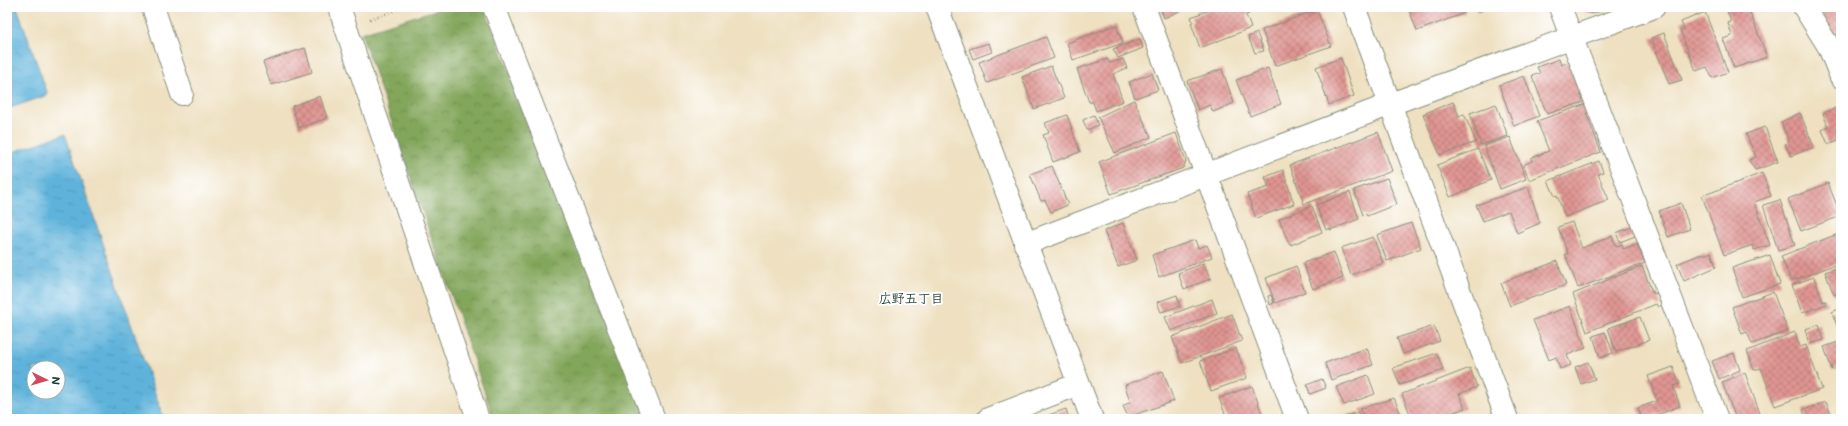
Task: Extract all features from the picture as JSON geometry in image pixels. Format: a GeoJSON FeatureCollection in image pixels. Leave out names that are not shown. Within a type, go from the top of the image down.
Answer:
{"type":"FeatureCollection","features":[{"type":"Feature","properties":{"kind":"street"},"geometry":{"type":"LineString","coordinates":[[153,7],[182,94]]}},
{"type":"Feature","properties":{"kind":"street"},"geometry":{"type":"LineString","coordinates":[[494,7],[654,419]]}},
{"type":"Feature","properties":{"kind":"street"},"geometry":{"type":"LineString","coordinates":[[937,7],[1092,419]]}},
{"type":"Feature","properties":{"kind":"street"},"geometry":{"type":"LineString","coordinates":[[1144,7],[1205,175],[1297,419]]}},
{"type":"Feature","properties":{"kind":"street"},"geometry":{"type":"LineString","coordinates":[[1354,7],[1507,419]]}},
{"type":"Feature","properties":{"kind":"street"},"geometry":{"type":"LineString","coordinates":[[1560,7],[1717,419]]}},
{"type":"Feature","properties":{"kind":"street"},"geometry":{"type":"LineString","coordinates":[[1025,244],[1391,104],[1654,7]]}},
{"type":"Feature","properties":{"kind":"street"},"geometry":{"type":"LineString","coordinates":[[1810,9],[1837,52],[1841,77]]}},
{"type":"Feature","properties":{"kind":"street"},"geometry":{"type":"LineString","coordinates":[[342,17],[478,419]]}},
{"type":"Feature","properties":{"kind":"street"},"geometry":{"type":"LineString","coordinates":[[988,419],[1078,384]]}},
{"type":"Feature","properties":{"kind":"path"},"geometry":{"type":"LineString","coordinates":[[342,17],[406,7]]}},
{"type":"Feature","properties":{"kind":"green space"},"geometry":{"type":"Polygon","coordinates":[[[445,7],[484,7],[648,419],[494,419],[361,33],[445,7]]]}},
{"type":"Feature","properties":{"kind":"water"},"geometry":{"type":"Polygon","coordinates":[[[7,7],[17,7],[48,95],[7,109],[7,7]]]}},
{"type":"Feature","properties":{"kind":"water"},"geometry":{"type":"Polygon","coordinates":[[[65,134],[164,419],[7,419],[7,154],[65,134]]]}},
{"type":"Feature","properties":{"kind":"building"},"geometry":{"type":"Polygon","coordinates":[[[1160,7],[1189,7],[1164,18],[1160,7]]]}},
{"type":"Feature","properties":{"kind":"building"},"geometry":{"type":"Polygon","coordinates":[[[1199,7],[1211,7],[1200,11],[1199,7]]]}},
{"type":"Feature","properties":{"kind":"building"},"geometry":{"type":"Polygon","coordinates":[[[1218,7],[1247,7],[1249,14],[1246,15],[1251,28],[1200,48],[1191,23],[1193,22],[1191,17],[1218,7]]]}},
{"type":"Feature","properties":{"kind":"building"},"geometry":{"type":"Polygon","coordinates":[[[1408,7],[1463,7],[1465,13],[1417,31],[1408,7]]]}},
{"type":"Feature","properties":{"kind":"building"},"geometry":{"type":"Polygon","coordinates":[[[1476,7],[1490,7],[1477,12],[1476,7]]]}},
{"type":"Feature","properties":{"kind":"building"},"geometry":{"type":"Polygon","coordinates":[[[1580,7],[1612,7],[1592,14],[1581,10],[1580,7]]]}},
{"type":"Feature","properties":{"kind":"building"},"geometry":{"type":"Polygon","coordinates":[[[1748,7],[1767,57],[1734,68],[1723,39],[1732,36],[1728,23],[1731,22],[1726,8],[1748,7]]]}},
{"type":"Feature","properties":{"kind":"building"},"geometry":{"type":"Polygon","coordinates":[[[1825,7],[1841,7],[1841,32],[1834,36],[1818,11],[1825,7]]]}},
{"type":"Feature","properties":{"kind":"building"},"geometry":{"type":"Polygon","coordinates":[[[1317,10],[1331,46],[1275,66],[1262,30],[1317,10]]]}},
{"type":"Feature","properties":{"kind":"building"},"geometry":{"type":"Polygon","coordinates":[[[1705,12],[1728,72],[1712,78],[1707,67],[1696,71],[1680,30],[1684,29],[1681,22],[1705,12]]]}},
{"type":"Feature","properties":{"kind":"building"},"geometry":{"type":"Polygon","coordinates":[[[1116,25],[1123,43],[1073,60],[1067,43],[1116,25]]]}},
{"type":"Feature","properties":{"kind":"building"},"geometry":{"type":"Polygon","coordinates":[[[1257,33],[1264,51],[1255,53],[1248,37],[1257,33]]]}},
{"type":"Feature","properties":{"kind":"building"},"geometry":{"type":"Polygon","coordinates":[[[1664,33],[1682,80],[1669,84],[1651,38],[1664,33]]]}},
{"type":"Feature","properties":{"kind":"building"},"geometry":{"type":"Polygon","coordinates":[[[1046,37],[1054,58],[987,83],[979,62],[1046,37]]]}},
{"type":"Feature","properties":{"kind":"building"},"geometry":{"type":"Polygon","coordinates":[[[1140,39],[1143,48],[1118,58],[1113,49],[1140,39]]]}},
{"type":"Feature","properties":{"kind":"building"},"geometry":{"type":"Polygon","coordinates":[[[989,43],[992,52],[973,59],[969,49],[989,43]]]}},
{"type":"Feature","properties":{"kind":"building"},"geometry":{"type":"Polygon","coordinates":[[[305,48],[312,72],[271,85],[263,62],[305,48]]]}},
{"type":"Feature","properties":{"kind":"building"},"geometry":{"type":"Polygon","coordinates":[[[1341,58],[1354,96],[1329,105],[1316,67],[1341,58]]]}},
{"type":"Feature","properties":{"kind":"building"},"geometry":{"type":"Polygon","coordinates":[[[1107,59],[1110,63],[1123,59],[1127,68],[1113,74],[1123,101],[1096,111],[1093,102],[1089,102],[1077,69],[1107,59]]]}},
{"type":"Feature","properties":{"kind":"building"},"geometry":{"type":"Polygon","coordinates":[[[1559,59],[1561,65],[1569,62],[1584,102],[1547,114],[1532,76],[1540,73],[1537,67],[1559,59]]]}},
{"type":"Feature","properties":{"kind":"building"},"geometry":{"type":"Polygon","coordinates":[[[1051,66],[1064,98],[1034,109],[1022,77],[1051,66]]]}},
{"type":"Feature","properties":{"kind":"building"},"geometry":{"type":"Polygon","coordinates":[[[1268,68],[1281,104],[1250,116],[1236,80],[1268,68]]]}},
{"type":"Feature","properties":{"kind":"building"},"geometry":{"type":"Polygon","coordinates":[[[1222,69],[1234,103],[1213,112],[1210,105],[1198,110],[1187,81],[1222,69]]]}},
{"type":"Feature","properties":{"kind":"building"},"geometry":{"type":"Polygon","coordinates":[[[1152,73],[1158,90],[1135,98],[1129,82],[1152,73]]]}},
{"type":"Feature","properties":{"kind":"building"},"geometry":{"type":"Polygon","coordinates":[[[1524,76],[1539,116],[1514,126],[1499,85],[1524,76]]]}},
{"type":"Feature","properties":{"kind":"building"},"geometry":{"type":"Polygon","coordinates":[[[320,96],[327,118],[299,128],[292,106],[320,96]]]}},
{"type":"Feature","properties":{"kind":"building"},"geometry":{"type":"Polygon","coordinates":[[[1134,100],[1151,137],[1115,153],[1098,117],[1134,100]]]}},
{"type":"Feature","properties":{"kind":"building"},"geometry":{"type":"Polygon","coordinates":[[[1453,102],[1459,116],[1464,114],[1476,142],[1440,155],[1423,114],[1453,102]]]}},
{"type":"Feature","properties":{"kind":"building"},"geometry":{"type":"Polygon","coordinates":[[[1496,104],[1508,136],[1481,145],[1470,113],[1496,104]]]}},
{"type":"Feature","properties":{"kind":"building"},"geometry":{"type":"Polygon","coordinates":[[[1586,104],[1589,112],[1586,113],[1601,152],[1529,180],[1523,165],[1532,161],[1531,158],[1549,151],[1537,121],[1586,104]]]}},
{"type":"Feature","properties":{"kind":"building"},"geometry":{"type":"Polygon","coordinates":[[[1841,106],[1841,139],[1828,144],[1822,130],[1828,127],[1823,113],[1841,106]]]}},
{"type":"Feature","properties":{"kind":"building"},"geometry":{"type":"Polygon","coordinates":[[[1800,113],[1814,147],[1791,156],[1785,144],[1789,142],[1781,122],[1800,113]]]}},
{"type":"Feature","properties":{"kind":"building"},"geometry":{"type":"Polygon","coordinates":[[[1067,115],[1080,152],[1053,162],[1043,135],[1049,133],[1045,123],[1067,115]]]}},
{"type":"Feature","properties":{"kind":"building"},"geometry":{"type":"Polygon","coordinates":[[[1094,115],[1098,125],[1087,130],[1083,120],[1094,115]]]}},
{"type":"Feature","properties":{"kind":"building"},"geometry":{"type":"Polygon","coordinates":[[[1765,127],[1778,162],[1755,170],[1749,160],[1756,157],[1746,134],[1765,127]]]}},
{"type":"Feature","properties":{"kind":"building"},"geometry":{"type":"Polygon","coordinates":[[[1378,132],[1392,171],[1304,204],[1290,165],[1378,132]]]}},
{"type":"Feature","properties":{"kind":"building"},"geometry":{"type":"Polygon","coordinates":[[[1176,133],[1186,161],[1183,168],[1111,194],[1099,162],[1176,133]]]}},
{"type":"Feature","properties":{"kind":"building"},"geometry":{"type":"Polygon","coordinates":[[[1510,137],[1526,179],[1500,189],[1484,146],[1510,137]]]}},
{"type":"Feature","properties":{"kind":"building"},"geometry":{"type":"Polygon","coordinates":[[[1478,149],[1491,180],[1450,197],[1437,165],[1478,149]]]}},
{"type":"Feature","properties":{"kind":"building"},"geometry":{"type":"Polygon","coordinates":[[[1599,161],[1603,172],[1598,174],[1609,200],[1565,217],[1557,195],[1555,196],[1548,181],[1599,161]]]}},
{"type":"Feature","properties":{"kind":"building"},"geometry":{"type":"Polygon","coordinates":[[[1052,166],[1068,205],[1051,212],[1045,200],[1041,201],[1030,174],[1052,166]]]}},
{"type":"Feature","properties":{"kind":"building"},"geometry":{"type":"Polygon","coordinates":[[[1283,170],[1294,204],[1256,218],[1247,194],[1269,187],[1265,177],[1283,170]]]}},
{"type":"Feature","properties":{"kind":"building"},"geometry":{"type":"Polygon","coordinates":[[[1762,173],[1771,196],[1754,202],[1770,245],[1754,250],[1753,245],[1724,255],[1702,196],[1762,173]]]}},
{"type":"Feature","properties":{"kind":"building"},"geometry":{"type":"Polygon","coordinates":[[[1387,178],[1397,204],[1367,216],[1366,214],[1363,215],[1354,190],[1387,178]]]}},
{"type":"Feature","properties":{"kind":"building"},"geometry":{"type":"Polygon","coordinates":[[[1828,183],[1841,216],[1801,231],[1788,199],[1828,183]]]}},
{"type":"Feature","properties":{"kind":"building"},"geometry":{"type":"Polygon","coordinates":[[[1528,187],[1540,223],[1517,233],[1509,211],[1483,221],[1476,205],[1528,187]]]}},
{"type":"Feature","properties":{"kind":"building"},"geometry":{"type":"Polygon","coordinates":[[[1350,192],[1359,219],[1330,230],[1330,228],[1326,230],[1316,205],[1350,192]]]}},
{"type":"Feature","properties":{"kind":"building"},"geometry":{"type":"Polygon","coordinates":[[[1780,200],[1795,245],[1778,250],[1763,205],[1780,200]]]}},
{"type":"Feature","properties":{"kind":"building"},"geometry":{"type":"Polygon","coordinates":[[[1681,203],[1690,229],[1668,237],[1659,211],[1681,203]]]}},
{"type":"Feature","properties":{"kind":"building"},"geometry":{"type":"Polygon","coordinates":[[[1312,206],[1322,232],[1291,245],[1291,243],[1289,244],[1279,219],[1312,206]]]}},
{"type":"Feature","properties":{"kind":"building"},"geometry":{"type":"Polygon","coordinates":[[[1572,222],[1582,248],[1612,236],[1616,247],[1622,244],[1623,249],[1637,244],[1645,263],[1578,288],[1565,254],[1568,254],[1558,227],[1572,222]]]}},
{"type":"Feature","properties":{"kind":"building"},"geometry":{"type":"Polygon","coordinates":[[[1123,223],[1137,260],[1118,267],[1104,231],[1123,223]]]}},
{"type":"Feature","properties":{"kind":"building"},"geometry":{"type":"Polygon","coordinates":[[[1411,223],[1421,248],[1387,261],[1377,235],[1411,223]]]}},
{"type":"Feature","properties":{"kind":"building"},"geometry":{"type":"Polygon","coordinates":[[[1632,227],[1635,236],[1620,242],[1616,233],[1632,227]]]}},
{"type":"Feature","properties":{"kind":"building"},"geometry":{"type":"Polygon","coordinates":[[[1838,234],[1841,249],[1836,251],[1840,263],[1791,281],[1781,256],[1838,234]]]}},
{"type":"Feature","properties":{"kind":"building"},"geometry":{"type":"Polygon","coordinates":[[[1373,237],[1383,263],[1351,275],[1341,248],[1373,237]]]}},
{"type":"Feature","properties":{"kind":"building"},"geometry":{"type":"Polygon","coordinates":[[[1195,240],[1198,248],[1207,245],[1212,257],[1159,277],[1152,255],[1195,240]]]}},
{"type":"Feature","properties":{"kind":"building"},"geometry":{"type":"Polygon","coordinates":[[[1334,252],[1343,278],[1313,289],[1303,263],[1334,252]]]}},
{"type":"Feature","properties":{"kind":"building"},"geometry":{"type":"Polygon","coordinates":[[[1711,252],[1716,267],[1684,281],[1677,264],[1704,253],[1705,255],[1711,252]]]}},
{"type":"Feature","properties":{"kind":"building"},"geometry":{"type":"Polygon","coordinates":[[[1770,255],[1780,284],[1742,297],[1732,268],[1770,255]]]}},
{"type":"Feature","properties":{"kind":"building"},"geometry":{"type":"Polygon","coordinates":[[[1557,261],[1566,285],[1510,306],[1501,283],[1557,261]]]}},
{"type":"Feature","properties":{"kind":"building"},"geometry":{"type":"Polygon","coordinates":[[[1204,263],[1210,279],[1184,289],[1178,273],[1204,263]]]}},
{"type":"Feature","properties":{"kind":"building"},"geometry":{"type":"Polygon","coordinates":[[[1296,266],[1305,292],[1275,303],[1266,278],[1296,266]]]}},
{"type":"Feature","properties":{"kind":"building"},"geometry":{"type":"Polygon","coordinates":[[[1642,266],[1653,294],[1657,293],[1661,305],[1658,307],[1656,304],[1587,332],[1573,294],[1642,266]]]}},
{"type":"Feature","properties":{"kind":"building"},"geometry":{"type":"Polygon","coordinates":[[[1841,266],[1841,292],[1834,295],[1825,272],[1841,266]]]}},
{"type":"Feature","properties":{"kind":"building"},"geometry":{"type":"Polygon","coordinates":[[[1814,277],[1823,302],[1826,301],[1827,304],[1802,313],[1792,285],[1814,277]]]}},
{"type":"Feature","properties":{"kind":"building"},"geometry":{"type":"Polygon","coordinates":[[[1773,292],[1788,331],[1752,344],[1747,332],[1742,334],[1732,307],[1773,292]]]}},
{"type":"Feature","properties":{"kind":"building"},"geometry":{"type":"Polygon","coordinates":[[[1177,295],[1180,306],[1161,312],[1157,302],[1177,295]]]}},
{"type":"Feature","properties":{"kind":"building"},"geometry":{"type":"Polygon","coordinates":[[[1271,295],[1274,303],[1270,305],[1268,296],[1271,295]]]}},
{"type":"Feature","properties":{"kind":"building"},"geometry":{"type":"Polygon","coordinates":[[[1212,299],[1217,313],[1171,331],[1165,317],[1212,299]]]}},
{"type":"Feature","properties":{"kind":"building"},"geometry":{"type":"Polygon","coordinates":[[[1570,306],[1586,348],[1567,355],[1571,365],[1560,369],[1556,357],[1549,360],[1533,320],[1570,306]]]}},
{"type":"Feature","properties":{"kind":"building"},"geometry":{"type":"Polygon","coordinates":[[[1841,308],[1841,332],[1839,332],[1832,312],[1841,308]]]}},
{"type":"Feature","properties":{"kind":"building"},"geometry":{"type":"Polygon","coordinates":[[[1232,314],[1242,341],[1182,363],[1172,337],[1232,314]]]}},
{"type":"Feature","properties":{"kind":"building"},"geometry":{"type":"Polygon","coordinates":[[[1640,317],[1649,340],[1616,352],[1608,328],[1640,317]]]}},
{"type":"Feature","properties":{"kind":"building"},"geometry":{"type":"Polygon","coordinates":[[[1819,325],[1824,340],[1809,344],[1805,329],[1819,325]]]}},
{"type":"Feature","properties":{"kind":"building"},"geometry":{"type":"Polygon","coordinates":[[[1434,326],[1440,341],[1403,354],[1397,338],[1434,326]]]}},
{"type":"Feature","properties":{"kind":"building"},"geometry":{"type":"Polygon","coordinates":[[[1605,332],[1613,353],[1600,358],[1593,336],[1605,332]]]}},
{"type":"Feature","properties":{"kind":"building"},"geometry":{"type":"Polygon","coordinates":[[[1795,332],[1800,347],[1806,345],[1822,389],[1775,406],[1761,368],[1754,370],[1747,351],[1795,332]]]}},
{"type":"Feature","properties":{"kind":"building"},"geometry":{"type":"Polygon","coordinates":[[[1841,341],[1841,367],[1832,370],[1824,347],[1841,341]]]}},
{"type":"Feature","properties":{"kind":"building"},"geometry":{"type":"Polygon","coordinates":[[[1236,348],[1247,378],[1211,391],[1200,361],[1236,348]]]}},
{"type":"Feature","properties":{"kind":"building"},"geometry":{"type":"Polygon","coordinates":[[[1367,348],[1373,365],[1331,380],[1325,363],[1367,348]]]}},
{"type":"Feature","properties":{"kind":"building"},"geometry":{"type":"Polygon","coordinates":[[[1437,353],[1443,370],[1400,385],[1393,368],[1437,353]]]}},
{"type":"Feature","properties":{"kind":"building"},"geometry":{"type":"Polygon","coordinates":[[[1734,353],[1740,370],[1719,379],[1712,361],[1734,353]]]}},
{"type":"Feature","properties":{"kind":"building"},"geometry":{"type":"Polygon","coordinates":[[[1588,362],[1595,379],[1581,384],[1575,367],[1588,362]]]}},
{"type":"Feature","properties":{"kind":"building"},"geometry":{"type":"Polygon","coordinates":[[[1673,367],[1680,384],[1673,386],[1680,406],[1646,419],[1642,419],[1638,408],[1657,401],[1648,376],[1673,367]]]}},
{"type":"Feature","properties":{"kind":"building"},"geometry":{"type":"Polygon","coordinates":[[[1470,368],[1477,387],[1459,394],[1465,408],[1436,419],[1412,419],[1402,394],[1470,368]]]}},
{"type":"Feature","properties":{"kind":"building"},"geometry":{"type":"Polygon","coordinates":[[[1163,371],[1174,401],[1128,417],[1123,406],[1130,402],[1125,385],[1163,371]]]}},
{"type":"Feature","properties":{"kind":"building"},"geometry":{"type":"Polygon","coordinates":[[[1745,373],[1762,419],[1736,419],[1722,382],[1745,373]]]}},
{"type":"Feature","properties":{"kind":"building"},"geometry":{"type":"Polygon","coordinates":[[[1368,375],[1375,394],[1344,405],[1336,387],[1368,375]]]}},
{"type":"Feature","properties":{"kind":"building"},"geometry":{"type":"Polygon","coordinates":[[[1322,379],[1326,388],[1310,394],[1307,385],[1322,379]]]}},
{"type":"Feature","properties":{"kind":"building"},"geometry":{"type":"Polygon","coordinates":[[[1252,386],[1264,419],[1227,419],[1219,398],[1252,386]]]}},
{"type":"Feature","properties":{"kind":"building"},"geometry":{"type":"Polygon","coordinates":[[[1394,398],[1403,419],[1364,419],[1360,409],[1394,398]]]}},
{"type":"Feature","properties":{"kind":"building"},"geometry":{"type":"Polygon","coordinates":[[[1826,402],[1833,419],[1806,419],[1803,410],[1826,402]]]}},
{"type":"Feature","properties":{"kind":"building"},"geometry":{"type":"Polygon","coordinates":[[[1066,409],[1069,419],[1037,419],[1066,409]]]}},
{"type":"Feature","properties":{"kind":"building"},"geometry":{"type":"Polygon","coordinates":[[[1358,412],[1361,419],[1339,419],[1358,412]]]}},
{"type":"Feature","properties":{"kind":"district","name":"広野五丁目"},"geometry":{"type":"Point","coordinates":[911,297]}}]}
